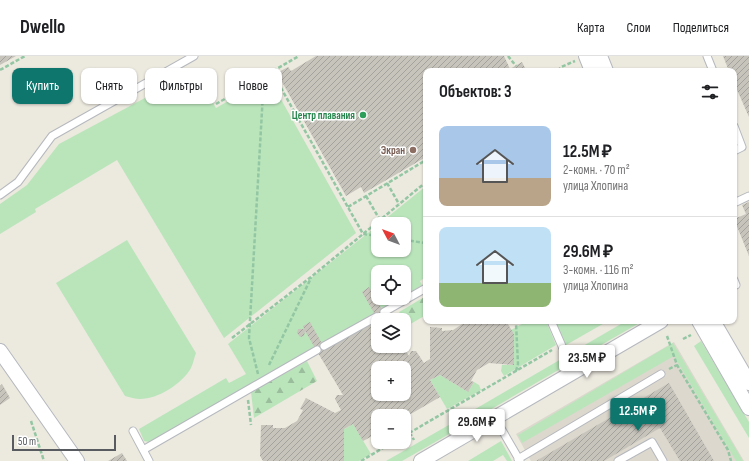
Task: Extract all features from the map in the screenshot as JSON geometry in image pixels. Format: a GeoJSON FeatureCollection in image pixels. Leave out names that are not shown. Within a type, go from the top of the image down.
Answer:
{"type":"FeatureCollection","features":[{"type":"Feature","properties":{"kind":"street"},"geometry":{"type":"LineString","coordinates":[[600,56],[605,68]]}},
{"type":"Feature","properties":{"kind":"street"},"geometry":{"type":"LineString","coordinates":[[582,58],[590,68]]}},
{"type":"Feature","properties":{"kind":"street"},"geometry":{"type":"LineString","coordinates":[[421,461],[656,324]]}},
{"type":"Feature","properties":{"kind":"street"},"geometry":{"type":"LineString","coordinates":[[715,324],[749,383]]}},
{"type":"Feature","properties":{"kind":"street"},"geometry":{"type":"LineString","coordinates":[[697,326],[749,408]]}},
{"type":"Feature","properties":{"kind":"street"},"geometry":{"type":"LineString","coordinates":[[0,351],[77,461]]}},
{"type":"Feature","properties":{"kind":"lane"},"geometry":{"type":"LineString","coordinates":[[0,195],[18,182],[52,136],[194,56]]}},
{"type":"Feature","properties":{"kind":"lane"},"geometry":{"type":"LineString","coordinates":[[707,56],[712,68]]}},
{"type":"Feature","properties":{"kind":"lane"},"geometry":{"type":"LineString","coordinates":[[737,134],[742,147],[737,149]]}},
{"type":"Feature","properties":{"kind":"lane"},"geometry":{"type":"LineString","coordinates":[[737,202],[749,196]]}},
{"type":"Feature","properties":{"kind":"lane"},"geometry":{"type":"LineString","coordinates":[[384,312],[423,290]]}},
{"type":"Feature","properties":{"kind":"lane"},"geometry":{"type":"LineString","coordinates":[[324,346],[371,319]]}},
{"type":"Feature","properties":{"kind":"lane"},"geometry":{"type":"LineString","coordinates":[[553,324],[561,344],[575,371]]}},
{"type":"Feature","properties":{"kind":"lane"},"geometry":{"type":"LineString","coordinates":[[143,450],[317,350]]}},
{"type":"Feature","properties":{"kind":"lane"},"geometry":{"type":"LineString","coordinates":[[494,418],[519,460],[662,374]]}},
{"type":"Feature","properties":{"kind":"lane"},"geometry":{"type":"LineString","coordinates":[[133,431],[149,461]]}},
{"type":"Feature","properties":{"kind":"lane"},"geometry":{"type":"LineString","coordinates":[[618,461],[652,442],[663,461]]}},
{"type":"Feature","properties":{"kind":"path"},"geometry":{"type":"LineString","coordinates":[[0,70],[25,56]]}},
{"type":"Feature","properties":{"kind":"path"},"geometry":{"type":"LineString","coordinates":[[279,68],[299,56]]}},
{"type":"Feature","properties":{"kind":"path"},"geometry":{"type":"LineString","coordinates":[[508,56],[514,62]]}},
{"type":"Feature","properties":{"kind":"path"},"geometry":{"type":"LineString","coordinates":[[513,56],[516,66]]}},
{"type":"Feature","properties":{"kind":"path"},"geometry":{"type":"LineString","coordinates":[[561,68],[582,58]]}},
{"type":"Feature","properties":{"kind":"path"},"geometry":{"type":"LineString","coordinates":[[282,90],[363,234]]}},
{"type":"Feature","properties":{"kind":"path"},"geometry":{"type":"LineString","coordinates":[[260,384],[249,338],[252,322],[263,104]]}},
{"type":"Feature","properties":{"kind":"path"},"geometry":{"type":"LineString","coordinates":[[348,207],[423,162]]}},
{"type":"Feature","properties":{"kind":"path"},"geometry":{"type":"LineString","coordinates":[[387,184],[399,204]]}},
{"type":"Feature","properties":{"kind":"path"},"geometry":{"type":"LineString","coordinates":[[384,217],[423,184]]}},
{"type":"Feature","properties":{"kind":"path"},"geometry":{"type":"LineString","coordinates":[[366,196],[378,217]]}},
{"type":"Feature","properties":{"kind":"path"},"geometry":{"type":"LineString","coordinates":[[232,338],[311,277],[371,227]]}},
{"type":"Feature","properties":{"kind":"path"},"geometry":{"type":"LineString","coordinates":[[363,234],[371,235]]}},
{"type":"Feature","properties":{"kind":"path"},"geometry":{"type":"LineString","coordinates":[[411,241],[423,243]]}},
{"type":"Feature","properties":{"kind":"path"},"geometry":{"type":"LineString","coordinates":[[260,384],[311,277]]}},
{"type":"Feature","properties":{"kind":"path"},"geometry":{"type":"LineString","coordinates":[[516,324],[518,364],[516,371]]}},
{"type":"Feature","properties":{"kind":"path"},"geometry":{"type":"LineString","coordinates":[[683,340],[697,326]]}},
{"type":"Feature","properties":{"kind":"path"},"geometry":{"type":"LineString","coordinates":[[667,336],[678,364],[728,450],[731,461]]}},
{"type":"Feature","properties":{"kind":"path"},"geometry":{"type":"LineString","coordinates":[[411,431],[561,344]]}},
{"type":"Feature","properties":{"kind":"path"},"geometry":{"type":"LineString","coordinates":[[248,391],[251,425]]}},
{"type":"Feature","properties":{"kind":"path"},"geometry":{"type":"LineString","coordinates":[[460,414],[465,422]]}},
{"type":"Feature","properties":{"kind":"path"},"geometry":{"type":"LineString","coordinates":[[29,415],[44,461]]}},
{"type":"Feature","properties":{"kind":"path"},"geometry":{"type":"LineString","coordinates":[[411,434],[414,440]]}},
{"type":"Feature","properties":{"kind":"path"},"geometry":{"type":"LineString","coordinates":[[361,461],[381,449]]}},
{"type":"Feature","properties":{"kind":"shaded area"},"geometry":{"type":"Polygon","coordinates":[[[674,342],[744,461],[531,461],[516,434],[674,342]]]}},
{"type":"Feature","properties":{"kind":"green space"},"geometry":{"type":"Polygon","coordinates":[[[145,98],[145,104],[214,104],[216,108],[225,103],[282,104],[282,101],[356,233],[224,338],[117,160],[35,209],[36,212],[0,234],[0,204],[27,185],[59,144],[134,104],[137,104],[137,102],[145,98]]]}},
{"type":"Feature","properties":{"kind":"green space"},"geometry":{"type":"Polygon","coordinates":[[[423,188],[423,279],[420,281],[422,285],[411,292],[411,265],[371,265],[371,305],[388,305],[374,313],[371,313],[371,315],[155,441],[144,441],[139,429],[226,378],[229,383],[246,374],[228,344],[371,231],[371,257],[411,257],[411,217],[388,217],[423,188]]]}},
{"type":"Feature","properties":{"kind":"green space"},"geometry":{"type":"Polygon","coordinates":[[[127,240],[196,353],[191,368],[176,385],[169,390],[154,396],[138,399],[125,396],[56,283],[127,240]]]}},
{"type":"Feature","properties":{"kind":"green space"},"geometry":{"type":"Polygon","coordinates":[[[423,298],[423,317],[411,324],[411,313],[400,313],[423,298]]]}},
{"type":"Feature","properties":{"kind":"green space"},"geometry":{"type":"Polygon","coordinates":[[[522,324],[547,324],[556,345],[504,376],[501,371],[502,365],[514,365],[514,334],[511,330],[522,324]]]}},
{"type":"Feature","properties":{"kind":"green space"},"geometry":{"type":"Polygon","coordinates":[[[556,324],[603,324],[566,345],[556,324]]]}},
{"type":"Feature","properties":{"kind":"green space"},"geometry":{"type":"Polygon","coordinates":[[[621,324],[638,324],[575,360],[571,353],[621,324]]]}},
{"type":"Feature","properties":{"kind":"green space"},"geometry":{"type":"Polygon","coordinates":[[[701,341],[749,422],[749,438],[694,346],[701,341]]]}},
{"type":"Feature","properties":{"kind":"green space"},"geometry":{"type":"Polygon","coordinates":[[[673,343],[743,461],[736,461],[674,356],[522,443],[518,435],[673,343]]]}},
{"type":"Feature","properties":{"kind":"green space"},"geometry":{"type":"Polygon","coordinates":[[[563,358],[567,365],[469,422],[465,415],[563,358]]]}},
{"type":"Feature","properties":{"kind":"green space"},"geometry":{"type":"Polygon","coordinates":[[[307,361],[317,381],[254,418],[251,392],[307,361]]]}},
{"type":"Feature","properties":{"kind":"green space"},"geometry":{"type":"Polygon","coordinates":[[[440,375],[468,392],[474,382],[479,385],[481,390],[447,409],[430,380],[440,375]]]}},
{"type":"Feature","properties":{"kind":"green space"},"geometry":{"type":"Polygon","coordinates":[[[454,422],[458,429],[402,461],[386,461],[407,449],[411,449],[411,447],[454,422]]]}},
{"type":"Feature","properties":{"kind":"green space"},"geometry":{"type":"Polygon","coordinates":[[[353,424],[371,454],[359,461],[344,461],[344,429],[353,424]]]}},
{"type":"Feature","properties":{"kind":"green space"},"geometry":{"type":"Polygon","coordinates":[[[501,441],[512,461],[507,461],[503,455],[493,461],[468,461],[501,441]]]}},
{"type":"Feature","properties":{"kind":"building"},"geometry":{"type":"Polygon","coordinates":[[[0,56],[16,56],[0,65],[0,56]]]}},
{"type":"Feature","properties":{"kind":"building","name":"Центр плавания"},"geometry":{"type":"Polygon","coordinates":[[[316,56],[504,56],[510,68],[423,68],[423,159],[364,193],[361,187],[346,196],[282,82],[282,70],[288,67],[291,71],[316,56]]]}},
{"type":"Feature","properties":{"kind":"building"},"geometry":{"type":"Polygon","coordinates":[[[723,56],[749,56],[749,117],[737,90],[737,68],[728,68],[723,56]]]}},
{"type":"Feature","properties":{"kind":"building","name":"Центр плавания"},"geometry":{"type":"Polygon","coordinates":[[[522,62],[525,68],[512,68],[522,62]]]}},
{"type":"Feature","properties":{"kind":"building"},"geometry":{"type":"Polygon","coordinates":[[[749,202],[749,256],[737,226],[737,218],[746,214],[742,205],[749,202]]]}},
{"type":"Feature","properties":{"kind":"building"},"geometry":{"type":"Polygon","coordinates":[[[369,287],[371,290],[371,305],[379,305],[384,313],[374,313],[362,292],[369,287]]]}},
{"type":"Feature","properties":{"kind":"building"},"geometry":{"type":"Polygon","coordinates":[[[310,322],[325,349],[371,322],[371,353],[407,353],[409,356],[411,351],[416,351],[424,363],[430,359],[430,327],[442,328],[442,331],[453,330],[462,324],[508,324],[514,334],[514,365],[489,363],[477,370],[471,381],[474,382],[468,392],[440,375],[430,380],[440,397],[411,414],[411,409],[371,409],[371,437],[363,441],[353,424],[344,429],[344,461],[263,461],[260,456],[261,425],[273,425],[273,428],[285,428],[297,421],[303,410],[300,409],[306,398],[335,413],[341,410],[335,399],[337,395],[343,395],[305,331],[304,336],[300,337],[297,333],[298,329],[304,329],[303,326],[310,322]]]}},
{"type":"Feature","properties":{"kind":"building"},"geometry":{"type":"Polygon","coordinates":[[[669,383],[714,461],[680,461],[660,428],[604,461],[536,461],[669,383]]]}},
{"type":"Feature","properties":{"kind":"building"},"geometry":{"type":"Polygon","coordinates":[[[2,384],[10,398],[0,405],[0,386],[2,384]]]}},
{"type":"Feature","properties":{"kind":"building"},"geometry":{"type":"Polygon","coordinates":[[[122,453],[127,461],[108,461],[122,453]]]}},
{"type":"Feature","properties":{"kind":"place","name":"Центр плавания"},"geometry":{"type":"Point","coordinates":[363,115]}},
{"type":"Feature","properties":{"kind":"place","name":"Экран"},"geometry":{"type":"Point","coordinates":[413,150]}}]}
